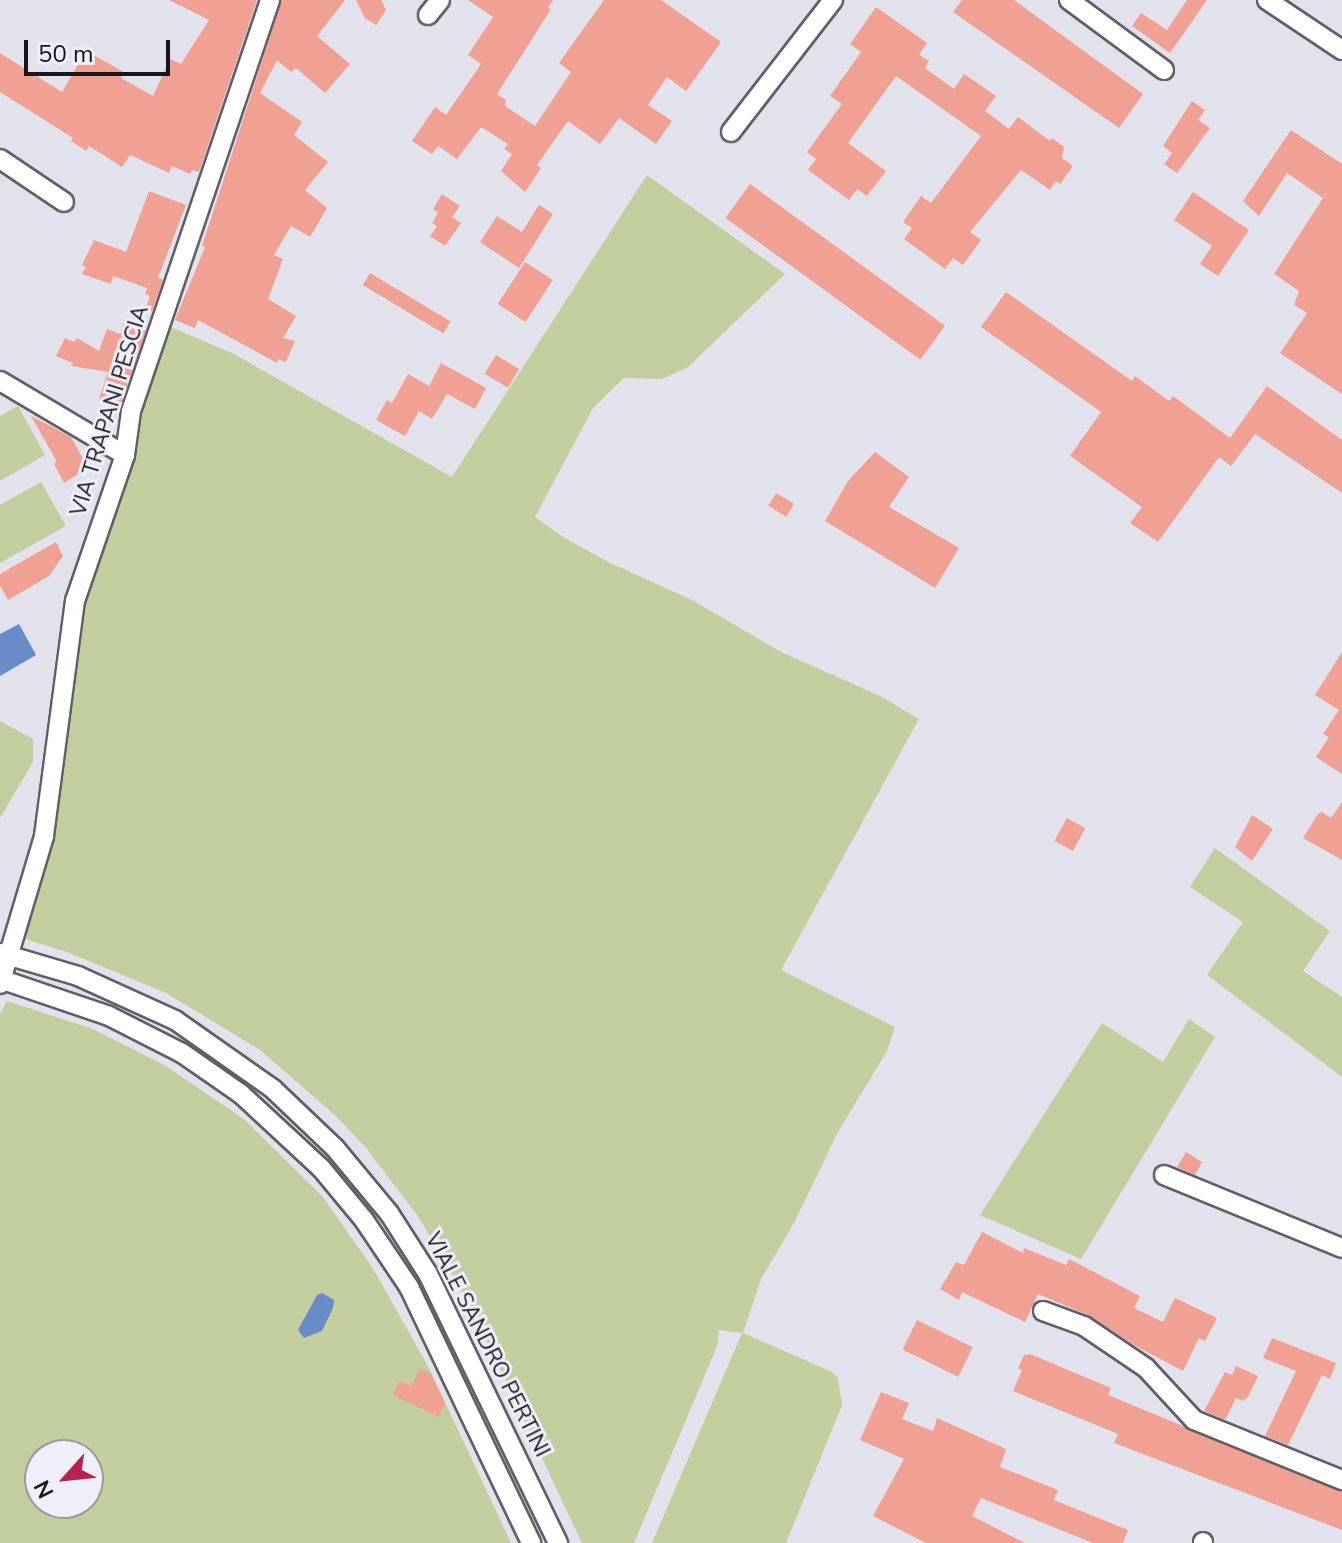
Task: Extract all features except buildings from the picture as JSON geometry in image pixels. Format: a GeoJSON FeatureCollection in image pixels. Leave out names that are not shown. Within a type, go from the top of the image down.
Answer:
{"type":"FeatureCollection","features":[{"type":"Feature","properties":{"kind":"street","name":"VIA TRAPANI PESCIA"},"geometry":{"type":"LineString","coordinates":[[0,981],[4,954],[44,836],[75,601],[125,455],[131,411],[270,0]]}},
{"type":"Feature","properties":{"kind":"street"},"geometry":{"type":"LineString","coordinates":[[428,15],[440,0]]}},
{"type":"Feature","properties":{"kind":"street"},"geometry":{"type":"LineString","coordinates":[[731,132],[833,0]]}},
{"type":"Feature","properties":{"kind":"street"},"geometry":{"type":"LineString","coordinates":[[1069,0],[1164,70]]}},
{"type":"Feature","properties":{"kind":"street"},"geometry":{"type":"LineString","coordinates":[[1267,0],[1342,50]]}},
{"type":"Feature","properties":{"kind":"street"},"geometry":{"type":"LineString","coordinates":[[0,159],[64,202]]}},
{"type":"Feature","properties":{"kind":"street"},"geometry":{"type":"LineString","coordinates":[[0,382],[125,455]]}},
{"type":"Feature","properties":{"kind":"street","name":"VIALE SANDRO PERTINI"},"geometry":{"type":"LineString","coordinates":[[4,954],[78,976],[175,1020],[273,1089],[335,1148],[389,1213],[428,1274],[558,1543]]}},
{"type":"Feature","properties":{"kind":"street","name":"VIALE SANDRO PERTINI"},"geometry":{"type":"LineString","coordinates":[[0,981],[98,1011],[182,1053],[241,1094],[321,1168],[364,1220],[409,1287],[531,1543]]}},
{"type":"Feature","properties":{"kind":"street"},"geometry":{"type":"LineString","coordinates":[[1164,1175],[1342,1248]]}},
{"type":"Feature","properties":{"kind":"street"},"geometry":{"type":"LineString","coordinates":[[1043,1311],[1084,1326],[1146,1368],[1194,1420],[1342,1480]]}},
{"type":"Feature","properties":{"kind":"green space"},"geometry":{"type":"Polygon","coordinates":[[[647,175],[785,274],[688,367],[662,379],[624,378],[593,408],[535,517],[608,562],[692,600],[781,652],[880,696],[919,719],[781,970],[895,1027],[887,1051],[838,1132],[794,1223],[761,1279],[743,1333],[832,1372],[838,1378],[842,1405],[786,1543],[652,1543],[742,1333],[719,1330],[718,1344],[634,1543],[582,1543],[469,1303],[418,1216],[366,1148],[335,1115],[260,1050],[166,993],[67,952],[25,939],[58,814],[76,640],[84,597],[134,459],[141,410],[168,326],[232,353],[452,477],[647,175]]]}},
{"type":"Feature","properties":{"kind":"green space"},"geometry":{"type":"Polygon","coordinates":[[[18,406],[45,455],[0,481],[0,416],[18,406]]]}},
{"type":"Feature","properties":{"kind":"green space"},"geometry":{"type":"Polygon","coordinates":[[[41,482],[66,526],[0,563],[0,505],[41,482]]]}},
{"type":"Feature","properties":{"kind":"green space"},"geometry":{"type":"Polygon","coordinates":[[[0,721],[33,739],[33,762],[0,818],[0,721]]]}},
{"type":"Feature","properties":{"kind":"green space"},"geometry":{"type":"Polygon","coordinates":[[[1215,848],[1330,931],[1303,971],[1342,997],[1342,1077],[1207,975],[1243,922],[1190,887],[1215,848]]]}},
{"type":"Feature","properties":{"kind":"green space"},"geometry":{"type":"Polygon","coordinates":[[[7,1001],[93,1029],[166,1066],[245,1120],[323,1197],[374,1270],[429,1368],[511,1543],[0,1543],[0,1014],[7,1001]]]}},
{"type":"Feature","properties":{"kind":"green space"},"geometry":{"type":"Polygon","coordinates":[[[1189,1019],[1215,1037],[1081,1259],[980,1215],[1102,1023],[1163,1062],[1189,1019]]]}},
{"type":"Feature","properties":{"kind":"water"},"geometry":{"type":"Polygon","coordinates":[[[19,624],[36,655],[0,676],[0,634],[19,624]]]}},
{"type":"Feature","properties":{"kind":"water"},"geometry":{"type":"Polygon","coordinates":[[[322,1293],[334,1300],[333,1308],[322,1331],[304,1338],[298,1330],[317,1295],[322,1293]]]}}]}
